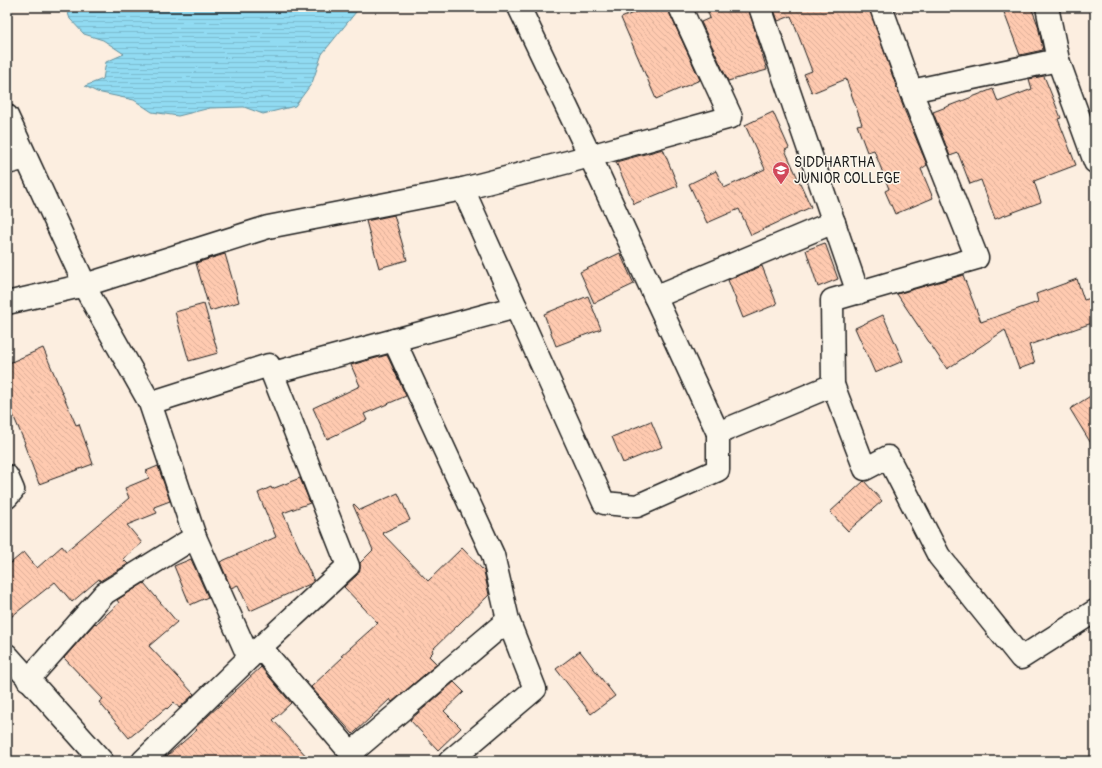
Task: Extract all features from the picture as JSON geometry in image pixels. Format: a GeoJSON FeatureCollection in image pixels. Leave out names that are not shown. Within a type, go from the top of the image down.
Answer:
{"type":"FeatureCollection","features":[{"type":"Feature","properties":{"kind":"street"},"geometry":{"type":"LineString","coordinates":[[463,189],[604,504],[637,506],[718,470],[718,433],[590,156],[519,7]]}},
{"type":"Feature","properties":{"kind":"street"},"geometry":{"type":"LineString","coordinates":[[7,303],[85,285],[268,227],[463,189],[731,117],[680,7]]}},
{"type":"Feature","properties":{"kind":"street"},"geometry":{"type":"LineString","coordinates":[[760,7],[858,292]]}},
{"type":"Feature","properties":{"kind":"street"},"geometry":{"type":"LineString","coordinates":[[881,7],[911,91],[977,258],[832,300],[833,385],[865,470],[888,457],[939,556],[1021,658],[1095,611]]}},
{"type":"Feature","properties":{"kind":"street"},"geometry":{"type":"LineString","coordinates":[[1046,7],[1058,60],[1095,162]]}},
{"type":"Feature","properties":{"kind":"street"},"geometry":{"type":"LineString","coordinates":[[911,91],[1058,60]]}},
{"type":"Feature","properties":{"kind":"street"},"geometry":{"type":"LineString","coordinates":[[7,116],[17,161],[85,285],[84,286],[150,403],[195,537],[255,653],[353,757],[508,620]]}},
{"type":"Feature","properties":{"kind":"street"},"geometry":{"type":"LineString","coordinates":[[655,297],[834,222]]}},
{"type":"Feature","properties":{"kind":"street"},"geometry":{"type":"LineString","coordinates":[[272,373],[516,307]]}},
{"type":"Feature","properties":{"kind":"street"},"geometry":{"type":"LineString","coordinates":[[394,340],[494,555],[508,620],[535,689],[450,761]]}},
{"type":"Feature","properties":{"kind":"street"},"geometry":{"type":"LineString","coordinates":[[144,761],[255,653],[348,566],[269,365],[150,403]]}},
{"type":"Feature","properties":{"kind":"street"},"geometry":{"type":"LineString","coordinates":[[718,433],[833,385]]}},
{"type":"Feature","properties":{"kind":"street"},"geometry":{"type":"LineString","coordinates":[[7,476],[13,490],[7,497]]}},
{"type":"Feature","properties":{"kind":"street"},"geometry":{"type":"LineString","coordinates":[[28,680],[105,593],[195,537]]}},
{"type":"Feature","properties":{"kind":"street"},"geometry":{"type":"LineString","coordinates":[[7,655],[102,761]]}},
{"type":"Feature","properties":{"kind":"water"},"geometry":{"type":"Polygon","coordinates":[[[66,7],[360,7],[322,54],[312,83],[295,106],[263,114],[244,107],[210,108],[178,116],[152,112],[134,100],[97,92],[85,86],[103,79],[106,62],[124,54],[103,40],[84,34],[70,19],[66,7]]]}},
{"type":"Feature","properties":{"kind":"building"},"geometry":{"type":"Polygon","coordinates":[[[648,7],[668,7],[700,80],[656,99],[621,18],[648,7]]]}},
{"type":"Feature","properties":{"kind":"building"},"geometry":{"type":"Polygon","coordinates":[[[706,7],[748,7],[767,70],[728,81],[701,22],[710,18],[706,7]]]}},
{"type":"Feature","properties":{"kind":"building"},"geometry":{"type":"Polygon","coordinates":[[[773,7],[869,7],[904,109],[927,165],[921,169],[933,198],[895,214],[885,191],[889,189],[874,150],[867,152],[857,125],[862,124],[846,79],[812,93],[804,74],[812,71],[791,16],[778,21],[773,7]]]}},
{"type":"Feature","properties":{"kind":"building"},"geometry":{"type":"Polygon","coordinates":[[[1002,7],[1031,7],[1038,25],[1043,50],[1020,55],[1002,7]]]}},
{"type":"Feature","properties":{"kind":"building"},"geometry":{"type":"Polygon","coordinates":[[[1044,76],[1061,118],[1058,119],[1076,165],[1034,181],[1041,202],[995,219],[981,180],[970,184],[958,153],[950,156],[933,112],[993,89],[998,102],[1032,89],[1029,79],[1044,76]]]}},
{"type":"Feature","properties":{"kind":"building"},"geometry":{"type":"Polygon","coordinates":[[[773,112],[789,148],[785,150],[811,207],[751,235],[739,209],[707,223],[689,184],[716,171],[724,188],[765,169],[745,125],[773,112]]]}},
{"type":"Feature","properties":{"kind":"building"},"geometry":{"type":"Polygon","coordinates":[[[663,149],[678,186],[634,204],[616,162],[663,149]]]}},
{"type":"Feature","properties":{"kind":"building"},"geometry":{"type":"Polygon","coordinates":[[[394,215],[407,260],[379,268],[366,221],[394,215]]]}},
{"type":"Feature","properties":{"kind":"building"},"geometry":{"type":"Polygon","coordinates":[[[825,243],[838,279],[818,287],[806,250],[825,243]]]}},
{"type":"Feature","properties":{"kind":"building"},"geometry":{"type":"Polygon","coordinates":[[[620,253],[634,284],[594,303],[580,272],[620,253]]]}},
{"type":"Feature","properties":{"kind":"building"},"geometry":{"type":"Polygon","coordinates":[[[225,254],[239,302],[210,311],[196,263],[225,254]]]}},
{"type":"Feature","properties":{"kind":"building"},"geometry":{"type":"Polygon","coordinates":[[[762,266],[777,304],[743,318],[728,280],[762,266]]]}},
{"type":"Feature","properties":{"kind":"building"},"geometry":{"type":"Polygon","coordinates":[[[963,275],[981,322],[1038,302],[1036,294],[1077,279],[1084,300],[1095,297],[1095,322],[1029,345],[1035,363],[1019,369],[1005,330],[947,369],[897,294],[963,275]]]}},
{"type":"Feature","properties":{"kind":"building"},"geometry":{"type":"Polygon","coordinates":[[[588,296],[601,329],[556,346],[544,314],[588,296]]]}},
{"type":"Feature","properties":{"kind":"building"},"geometry":{"type":"Polygon","coordinates":[[[204,304],[218,353],[189,361],[175,312],[204,304]]]}},
{"type":"Feature","properties":{"kind":"building"},"geometry":{"type":"Polygon","coordinates":[[[883,315],[903,361],[875,373],[855,328],[883,315]]]}},
{"type":"Feature","properties":{"kind":"building"},"geometry":{"type":"Polygon","coordinates":[[[43,348],[76,425],[79,424],[93,464],[39,484],[24,444],[25,443],[7,401],[7,364],[43,348]]]}},
{"type":"Feature","properties":{"kind":"building"},"geometry":{"type":"Polygon","coordinates":[[[387,355],[406,396],[364,414],[367,420],[327,439],[313,408],[360,386],[351,365],[387,355]]]}},
{"type":"Feature","properties":{"kind":"building"},"geometry":{"type":"Polygon","coordinates":[[[1095,393],[1095,450],[1070,409],[1095,393]]]}},
{"type":"Feature","properties":{"kind":"building"},"geometry":{"type":"Polygon","coordinates":[[[651,421],[662,447],[623,463],[612,437],[651,421]]]}},
{"type":"Feature","properties":{"kind":"building"},"geometry":{"type":"Polygon","coordinates":[[[158,466],[170,501],[154,507],[157,513],[127,525],[142,543],[123,559],[128,564],[100,581],[99,579],[72,602],[55,582],[7,620],[7,566],[24,552],[37,568],[62,546],[66,551],[129,498],[125,488],[149,478],[146,471],[158,466]]]}},
{"type":"Feature","properties":{"kind":"building"},"geometry":{"type":"Polygon","coordinates":[[[300,478],[310,503],[283,513],[314,581],[250,611],[238,585],[231,588],[220,562],[276,537],[258,493],[271,487],[272,489],[300,478]]]}},
{"type":"Feature","properties":{"kind":"building"},"geometry":{"type":"Polygon","coordinates":[[[864,481],[882,501],[848,531],[830,512],[864,481]]]}},
{"type":"Feature","properties":{"kind":"building"},"geometry":{"type":"Polygon","coordinates":[[[398,493],[410,520],[382,533],[428,581],[462,548],[484,571],[489,595],[432,650],[433,652],[429,656],[437,664],[392,702],[390,699],[353,734],[311,687],[343,657],[341,656],[378,623],[344,587],[357,575],[360,569],[360,563],[373,550],[353,505],[354,504],[360,510],[398,493]]]}},
{"type":"Feature","properties":{"kind":"building"},"geometry":{"type":"Polygon","coordinates":[[[191,559],[208,597],[190,605],[174,566],[191,559]]]}},
{"type":"Feature","properties":{"kind":"building"},"geometry":{"type":"Polygon","coordinates":[[[144,583],[177,622],[149,646],[194,694],[179,708],[174,702],[129,738],[99,702],[103,699],[64,658],[95,623],[96,624],[119,603],[117,600],[144,583]]]}},
{"type":"Feature","properties":{"kind":"building"},"geometry":{"type":"Polygon","coordinates":[[[580,651],[615,696],[591,714],[556,669],[580,651]]]}},
{"type":"Feature","properties":{"kind":"building"},"geometry":{"type":"Polygon","coordinates":[[[261,667],[291,703],[273,720],[311,761],[161,761],[197,730],[195,728],[261,667]]]}},
{"type":"Feature","properties":{"kind":"building"},"geometry":{"type":"Polygon","coordinates":[[[454,682],[464,692],[444,711],[461,728],[438,750],[410,720],[454,682]]]}},
{"type":"Feature","properties":{"kind":"place","name":"SIDDHARTHA JUNIOR COLLEGE"},"geometry":{"type":"Point","coordinates":[781,185]}}]}
